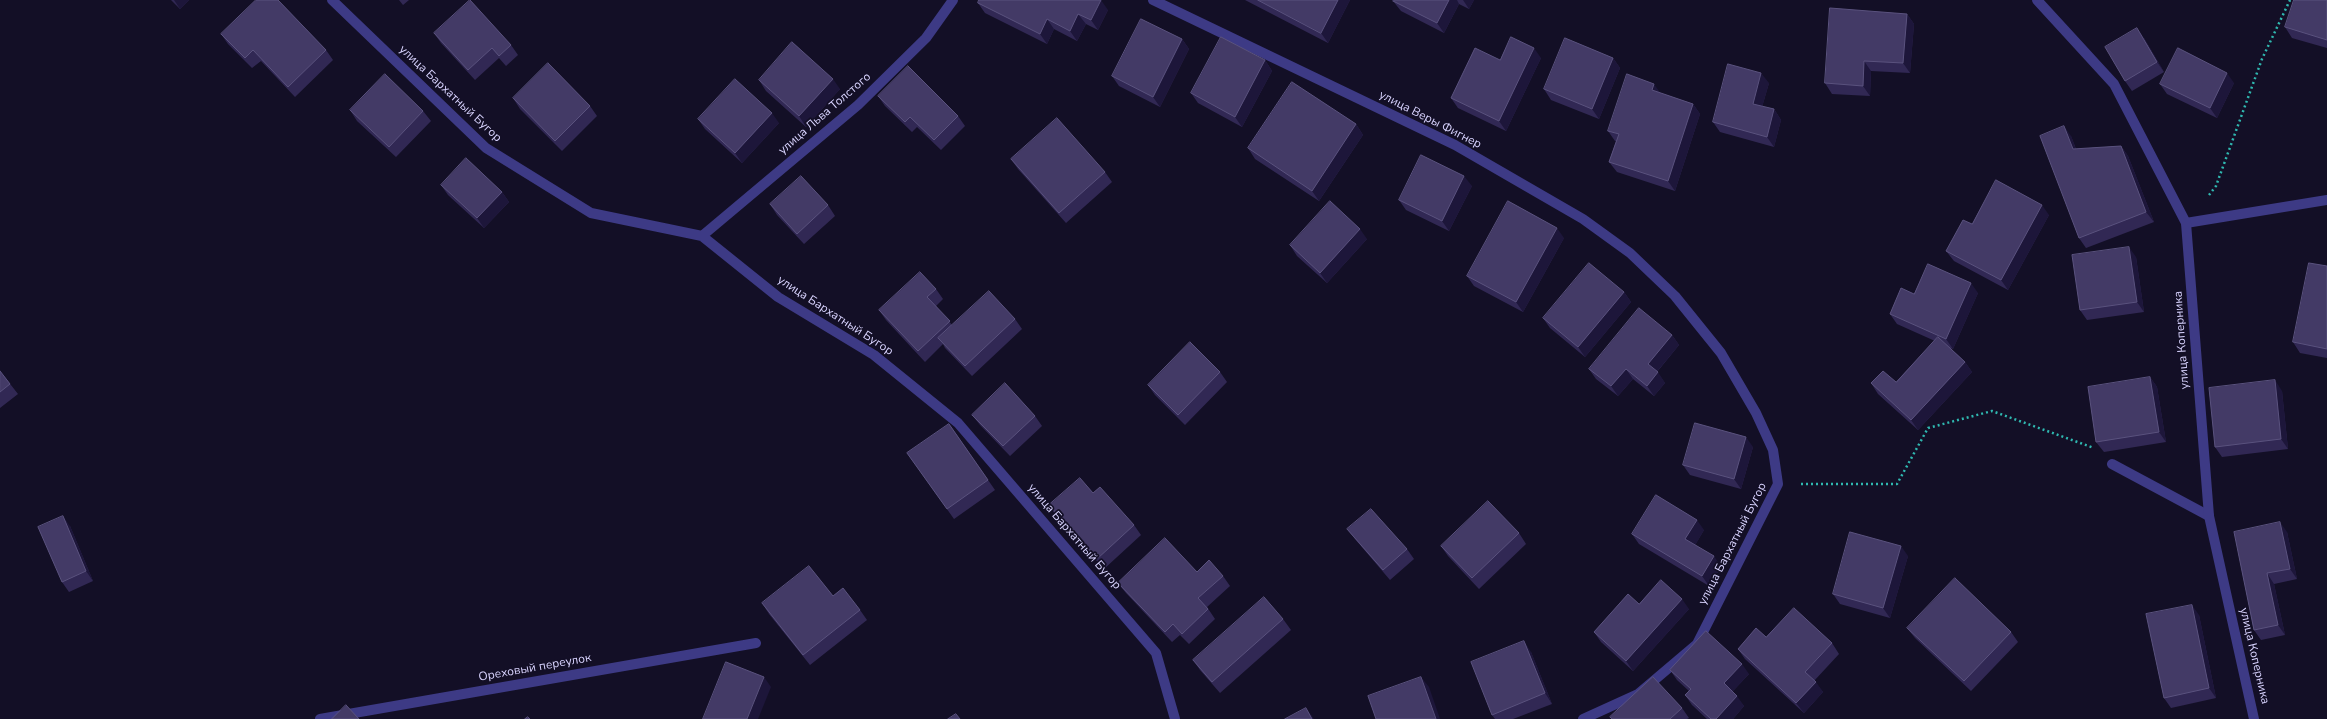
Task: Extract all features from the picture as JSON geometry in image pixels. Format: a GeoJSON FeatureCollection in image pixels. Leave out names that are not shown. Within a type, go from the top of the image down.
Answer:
{"type":"FeatureCollection","features":[{"type":"Feature","properties":{"kind":"street","name":"улица Бархатный Бугор"},"geometry":{"type":"LineString","coordinates":[[332,0],[486,148],[591,213],[702,236],[778,297],[874,355],[958,423],[1156,653],[1175,719]]}},
{"type":"Feature","properties":{"kind":"street","name":"улица Льва Толстого"},"geometry":{"type":"LineString","coordinates":[[702,236],[858,105],[926,38],[953,0]]}},
{"type":"Feature","properties":{"kind":"street","name":"улица Веры Фигнер"},"geometry":{"type":"LineString","coordinates":[[1153,0],[1454,145],[1583,218],[1630,253],[1674,296]]}},
{"type":"Feature","properties":{"kind":"street","name":"улица Коперника"},"geometry":{"type":"LineString","coordinates":[[2038,0],[2114,84],[2186,223],[2208,516],[2254,719]]}},
{"type":"Feature","properties":{"kind":"street"},"geometry":{"type":"LineString","coordinates":[[2186,223],[2327,200]]}},
{"type":"Feature","properties":{"kind":"street","name":"улица Бархатный Бугор"},"geometry":{"type":"LineString","coordinates":[[1583,719],[1638,694],[1697,644],[1778,484],[1773,450],[1756,413],[1721,352],[1674,296]]}},
{"type":"Feature","properties":{"kind":"street"},"geometry":{"type":"LineString","coordinates":[[2112,464],[2208,516]]}},
{"type":"Feature","properties":{"kind":"street","name":"Ореховый переулок"},"geometry":{"type":"LineString","coordinates":[[320,719],[756,643]]}},
{"type":"Feature","properties":{"kind":"path"},"geometry":{"type":"LineString","coordinates":[[2186,223],[2216,186],[2262,59],[2290,0]]}},
{"type":"Feature","properties":{"kind":"path"},"geometry":{"type":"LineString","coordinates":[[1778,484],[1897,484],[1928,428],[1992,411],[2091,446]]}},
{"type":"Feature","properties":{"kind":"building"},"geometry":{"type":"Polygon","coordinates":[[[256,0],[278,0],[326,50],[288,87],[253,50],[245,58],[221,34],[256,0]]]}},
{"type":"Feature","properties":{"kind":"building"},"geometry":{"type":"Polygon","coordinates":[[[470,0],[511,45],[499,56],[492,48],[468,70],[434,33],[470,0]]]}},
{"type":"Feature","properties":{"kind":"building"},"geometry":{"type":"Polygon","coordinates":[[[979,0],[1101,0],[1091,20],[1078,14],[1070,31],[1047,19],[1040,34],[978,3],[979,0]]]}},
{"type":"Feature","properties":{"kind":"building"},"geometry":{"type":"Polygon","coordinates":[[[1258,0],[1338,0],[1321,33],[1258,0]]]}},
{"type":"Feature","properties":{"kind":"building"},"geometry":{"type":"Polygon","coordinates":[[[1449,0],[1437,23],[1393,1],[1449,0]]]}},
{"type":"Feature","properties":{"kind":"building"},"geometry":{"type":"Polygon","coordinates":[[[2294,0],[2327,0],[2327,40],[2285,27],[2294,0]]]}},
{"type":"Feature","properties":{"kind":"building"},"geometry":{"type":"Polygon","coordinates":[[[1830,8],[1907,14],[1903,63],[1864,61],[1863,86],[1825,83],[1830,8]]]}},
{"type":"Feature","properties":{"kind":"building"},"geometry":{"type":"Polygon","coordinates":[[[1141,19],[1182,39],[1153,97],[1112,76],[1141,19]]]}},
{"type":"Feature","properties":{"kind":"building"},"geometry":{"type":"Polygon","coordinates":[[[2137,28],[2157,62],[2125,81],[2105,47],[2137,28]]]}},
{"type":"Feature","properties":{"kind":"building"},"geometry":{"type":"Polygon","coordinates":[[[1221,37],[1265,60],[1235,117],[1191,93],[1221,37]]]}},
{"type":"Feature","properties":{"kind":"building"},"geometry":{"type":"Polygon","coordinates":[[[1511,37],[1534,48],[1499,121],[1451,98],[1475,48],[1500,60],[1511,37]]]}},
{"type":"Feature","properties":{"kind":"building"},"geometry":{"type":"Polygon","coordinates":[[[1565,38],[1613,58],[1592,109],[1544,89],[1565,38]]]}},
{"type":"Feature","properties":{"kind":"building"},"geometry":{"type":"Polygon","coordinates":[[[792,42],[833,79],[799,116],[759,80],[792,42]]]}},
{"type":"Feature","properties":{"kind":"building"},"geometry":{"type":"Polygon","coordinates":[[[2178,48],[2227,73],[2210,108],[2160,84],[2178,48]]]}},
{"type":"Feature","properties":{"kind":"building"},"geometry":{"type":"Polygon","coordinates":[[[548,63],[590,106],[555,141],[513,98],[548,63]]]}},
{"type":"Feature","properties":{"kind":"building"},"geometry":{"type":"Polygon","coordinates":[[[1728,64],[1761,73],[1753,104],[1774,109],[1767,137],[1713,122],[1728,64]]]}},
{"type":"Feature","properties":{"kind":"building"},"geometry":{"type":"Polygon","coordinates":[[[908,66],[958,116],[934,140],[910,117],[905,122],[878,96],[908,66]]]}},
{"type":"Feature","properties":{"kind":"building"},"geometry":{"type":"Polygon","coordinates":[[[385,74],[423,111],[389,147],[350,110],[385,74]]]}},
{"type":"Feature","properties":{"kind":"building"},"geometry":{"type":"Polygon","coordinates":[[[1627,74],[1654,84],[1652,90],[1693,104],[1668,181],[1609,162],[1619,134],[1608,131],[1627,74]]]}},
{"type":"Feature","properties":{"kind":"building"},"geometry":{"type":"Polygon","coordinates":[[[735,79],[772,113],[735,153],[698,119],[735,79]]]}},
{"type":"Feature","properties":{"kind":"building"},"geometry":{"type":"Polygon","coordinates":[[[1292,82],[1356,124],[1312,191],[1248,148],[1292,82]]]}},
{"type":"Feature","properties":{"kind":"building"},"geometry":{"type":"Polygon","coordinates":[[[1057,118],[1105,172],[1059,213],[1011,159],[1057,118]]]}},
{"type":"Feature","properties":{"kind":"building"},"geometry":{"type":"Polygon","coordinates":[[[2064,126],[2073,149],[2121,146],[2146,212],[2079,238],[2040,136],[2064,126]]]}},
{"type":"Feature","properties":{"kind":"building"},"geometry":{"type":"Polygon","coordinates":[[[1421,155],[1464,176],[1442,221],[1399,200],[1421,155]]]}},
{"type":"Feature","properties":{"kind":"building"},"geometry":{"type":"Polygon","coordinates":[[[466,158],[502,192],[477,218],[441,185],[466,158]]]}},
{"type":"Feature","properties":{"kind":"building"},"geometry":{"type":"Polygon","coordinates":[[[801,176],[828,205],[797,234],[770,204],[801,176]]]}},
{"type":"Feature","properties":{"kind":"building"},"geometry":{"type":"Polygon","coordinates":[[[1996,180],[2042,205],[2001,280],[1946,251],[1963,220],[1972,224],[1996,180]]]}},
{"type":"Feature","properties":{"kind":"building"},"geometry":{"type":"Polygon","coordinates":[[[1330,201],[1360,229],[1320,273],[1290,245],[1330,201]]]}},
{"type":"Feature","properties":{"kind":"building"},"geometry":{"type":"Polygon","coordinates":[[[1508,201],[1557,228],[1516,302],[1467,276],[1508,201]]]}},
{"type":"Feature","properties":{"kind":"building"},"geometry":{"type":"Polygon","coordinates":[[[2129,247],[2137,302],[2080,310],[2072,255],[2129,247]]]}},
{"type":"Feature","properties":{"kind":"building"},"geometry":{"type":"Polygon","coordinates":[[[1589,263],[1624,292],[1578,347],[1543,318],[1589,263]]]}},
{"type":"Feature","properties":{"kind":"building"},"geometry":{"type":"Polygon","coordinates":[[[2309,263],[2327,266],[2327,349],[2293,342],[2309,263]]]}},
{"type":"Feature","properties":{"kind":"building"},"geometry":{"type":"Polygon","coordinates":[[[1928,264],[1971,283],[1946,339],[1890,314],[1901,288],[1914,294],[1928,264]]]}},
{"type":"Feature","properties":{"kind":"building"},"geometry":{"type":"Polygon","coordinates":[[[920,272],[936,289],[927,297],[950,321],[918,351],[879,310],[920,272]]]}},
{"type":"Feature","properties":{"kind":"building"},"geometry":{"type":"Polygon","coordinates":[[[989,291],[1015,319],[965,366],[938,338],[989,291]]]}},
{"type":"Feature","properties":{"kind":"building"},"geometry":{"type":"Polygon","coordinates":[[[1639,308],[1672,335],[1648,364],[1658,372],[1647,386],[1626,369],[1611,386],[1589,369],[1639,308]]]}},
{"type":"Feature","properties":{"kind":"building"},"geometry":{"type":"Polygon","coordinates":[[[1938,337],[1965,362],[1911,420],[1871,383],[1883,371],[1896,382],[1938,337]]]}},
{"type":"Feature","properties":{"kind":"building"},"geometry":{"type":"Polygon","coordinates":[[[1190,342],[1220,372],[1178,415],[1148,385],[1190,342]]]}},
{"type":"Feature","properties":{"kind":"building"},"geometry":{"type":"Polygon","coordinates":[[[0,371],[10,384],[0,392],[0,371]]]}},
{"type":"Feature","properties":{"kind":"building"},"geometry":{"type":"Polygon","coordinates":[[[2150,377],[2159,432],[2096,442],[2088,387],[2150,377]]]}},
{"type":"Feature","properties":{"kind":"building"},"geometry":{"type":"Polygon","coordinates":[[[2275,380],[2281,439],[2215,447],[2209,388],[2275,380]]]}},
{"type":"Feature","properties":{"kind":"building"},"geometry":{"type":"Polygon","coordinates":[[[1005,383],[1035,416],[1003,446],[972,415],[1005,383]]]}},
{"type":"Feature","properties":{"kind":"building"},"geometry":{"type":"Polygon","coordinates":[[[1695,423],[1746,437],[1734,479],[1683,465],[1695,423]]]}},
{"type":"Feature","properties":{"kind":"building"},"geometry":{"type":"Polygon","coordinates":[[[949,424],[988,480],[947,509],[907,453],[949,424]]]}},
{"type":"Feature","properties":{"kind":"building"},"geometry":{"type":"Polygon","coordinates":[[[1080,478],[1093,493],[1100,487],[1134,525],[1097,559],[1049,505],[1080,478]]]}},
{"type":"Feature","properties":{"kind":"building"},"geometry":{"type":"Polygon","coordinates":[[[1656,495],[1697,520],[1685,539],[1714,556],[1702,576],[1632,534],[1656,495]]]}},
{"type":"Feature","properties":{"kind":"building"},"geometry":{"type":"Polygon","coordinates":[[[1488,501],[1519,533],[1472,578],[1441,546],[1488,501]]]}},
{"type":"Feature","properties":{"kind":"building"},"geometry":{"type":"Polygon","coordinates":[[[1371,509],[1407,549],[1383,570],[1347,529],[1371,509]]]}},
{"type":"Feature","properties":{"kind":"building"},"geometry":{"type":"Polygon","coordinates":[[[63,516],[86,571],[62,582],[38,527],[63,516]]]}},
{"type":"Feature","properties":{"kind":"building"},"geometry":{"type":"Polygon","coordinates":[[[2280,522],[2290,569],[2267,573],[2278,625],[2254,630],[2234,532],[2280,522]]]}},
{"type":"Feature","properties":{"kind":"building"},"geometry":{"type":"Polygon","coordinates":[[[1850,532],[1901,546],[1883,608],[1833,594],[1850,532]]]}},
{"type":"Feature","properties":{"kind":"building"},"geometry":{"type":"Polygon","coordinates":[[[1165,538],[1197,572],[1209,560],[1223,576],[1198,598],[1208,609],[1182,634],[1173,624],[1165,632],[1118,583],[1165,538]]]}},
{"type":"Feature","properties":{"kind":"building"},"geometry":{"type":"Polygon","coordinates":[[[809,566],[833,596],[843,588],[860,610],[803,655],[762,603],[809,566]]]}},
{"type":"Feature","properties":{"kind":"building"},"geometry":{"type":"Polygon","coordinates":[[[1955,578],[2011,632],[1964,681],[1907,628],[1955,578]]]}},
{"type":"Feature","properties":{"kind":"building"},"geometry":{"type":"Polygon","coordinates":[[[1661,580],[1682,599],[1626,661],[1594,632],[1628,594],[1639,604],[1661,580]]]}},
{"type":"Feature","properties":{"kind":"building"},"geometry":{"type":"Polygon","coordinates":[[[1264,597],[1283,619],[1212,682],[1193,660],[1264,597]]]}},
{"type":"Feature","properties":{"kind":"building"},"geometry":{"type":"Polygon","coordinates":[[[2192,605],[2209,688],[2164,698],[2146,614],[2192,605]]]}},
{"type":"Feature","properties":{"kind":"building"},"geometry":{"type":"Polygon","coordinates":[[[1794,608],[1832,643],[1805,672],[1816,682],[1796,703],[1738,649],[1756,628],[1766,637],[1794,608]]]}},
{"type":"Feature","properties":{"kind":"building"},"geometry":{"type":"Polygon","coordinates":[[[1706,631],[1742,664],[1724,683],[1737,696],[1716,719],[1711,719],[1685,695],[1691,689],[1670,670],[1706,631]]]}},
{"type":"Feature","properties":{"kind":"building"},"geometry":{"type":"Polygon","coordinates":[[[1524,641],[1545,693],[1492,715],[1471,662],[1524,641]]]}},
{"type":"Feature","properties":{"kind":"building"},"geometry":{"type":"Polygon","coordinates":[[[726,662],[764,677],[747,719],[703,719],[726,662]]]}},
{"type":"Feature","properties":{"kind":"building"},"geometry":{"type":"Polygon","coordinates":[[[1421,677],[1436,719],[1376,719],[1368,696],[1421,677]]]}},
{"type":"Feature","properties":{"kind":"building"},"geometry":{"type":"Polygon","coordinates":[[[1653,677],[1682,708],[1670,719],[1612,719],[1610,717],[1653,677]]]}},
{"type":"Feature","properties":{"kind":"building"},"geometry":{"type":"Polygon","coordinates":[[[346,705],[359,719],[332,719],[346,705]]]}},
{"type":"Feature","properties":{"kind":"building"},"geometry":{"type":"Polygon","coordinates":[[[1306,708],[1312,719],[1285,719],[1306,708]]]}},
{"type":"Feature","properties":{"kind":"building"},"geometry":{"type":"Polygon","coordinates":[[[956,714],[960,719],[948,719],[956,714]]]}}]}
